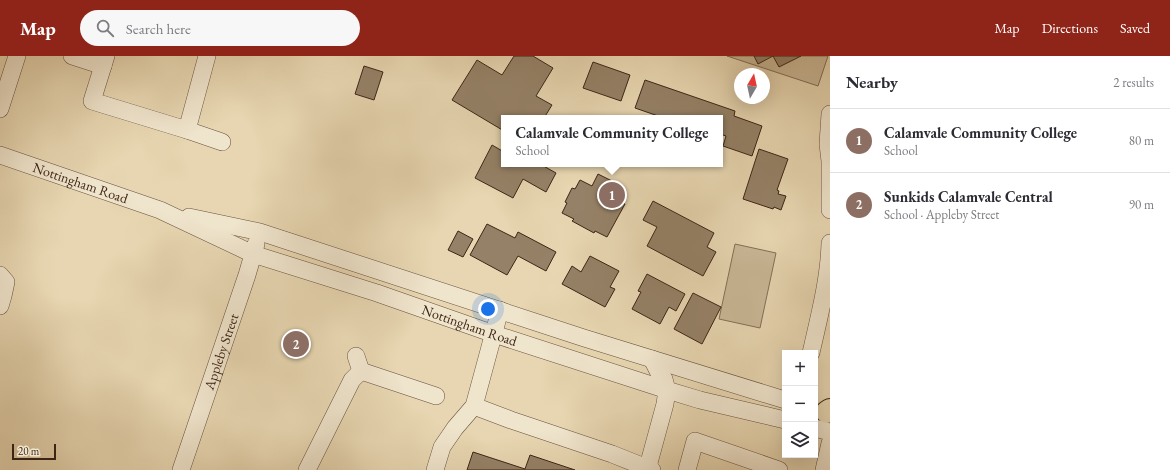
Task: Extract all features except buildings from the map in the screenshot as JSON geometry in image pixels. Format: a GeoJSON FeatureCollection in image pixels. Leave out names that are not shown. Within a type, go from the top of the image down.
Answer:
{"type":"FeatureCollection","features":[{"type":"Feature","properties":{"kind":"street"},"geometry":{"type":"LineString","coordinates":[[0,109],[17,56]]}},
{"type":"Feature","properties":{"kind":"street"},"geometry":{"type":"LineString","coordinates":[[72,56],[104,61],[92,101],[222,142]]}},
{"type":"Feature","properties":{"kind":"street"},"geometry":{"type":"LineString","coordinates":[[187,130],[207,56]]}},
{"type":"Feature","properties":{"kind":"street"},"geometry":{"type":"LineString","coordinates":[[830,114],[828,144],[830,160],[830,210]]}},
{"type":"Feature","properties":{"kind":"street","name":"Nottingham Road"},"geometry":{"type":"LineString","coordinates":[[0,155],[160,210],[253,254],[362,288],[494,334],[667,390],[700,400],[782,419]]}},
{"type":"Feature","properties":{"kind":"street","name":"Nottingham Road"},"geometry":{"type":"LineString","coordinates":[[160,210],[260,232],[652,359],[782,399]]}},
{"type":"Feature","properties":{"kind":"street","name":"Appleby Street"},"geometry":{"type":"LineString","coordinates":[[181,470],[260,232]]}},
{"type":"Feature","properties":{"kind":"street"},"geometry":{"type":"LineString","coordinates":[[812,350],[822,306],[830,243]]}},
{"type":"Feature","properties":{"kind":"street"},"geometry":{"type":"LineString","coordinates":[[0,275],[6,282],[0,306]]}},
{"type":"Feature","properties":{"kind":"street"},"geometry":{"type":"LineString","coordinates":[[435,470],[442,447],[455,428],[474,406],[500,310]]}},
{"type":"Feature","properties":{"kind":"street"},"geometry":{"type":"LineString","coordinates":[[474,406],[635,462],[649,470],[667,390],[664,379],[659,373],[652,359]]}},
{"type":"Feature","properties":{"kind":"street"},"geometry":{"type":"LineString","coordinates":[[311,469],[352,380],[358,363],[436,396]]}},
{"type":"Feature","properties":{"kind":"street"},"geometry":{"type":"LineString","coordinates":[[687,470],[695,441],[780,470]]}},
{"type":"Feature","properties":{"kind":"street"},"geometry":{"type":"LineString","coordinates":[[824,470],[830,443]]}},
{"type":"Feature","properties":{"kind":"shaded area"},"geometry":{"type":"Polygon","coordinates":[[[727,56],[828,56],[818,86],[770,70],[770,68],[763,68],[727,56]]]}},
{"type":"Feature","properties":{"kind":"shaded area"},"geometry":{"type":"Polygon","coordinates":[[[735,244],[776,253],[760,328],[719,319],[735,244]]]}},
{"type":"Feature","properties":{"kind":"place","name":"Calamvale Community College"},"geometry":{"type":"Point","coordinates":[612,195]}},
{"type":"Feature","properties":{"kind":"place","name":"Sunkids Calamvale Central"},"geometry":{"type":"Point","coordinates":[296,344]}}]}
